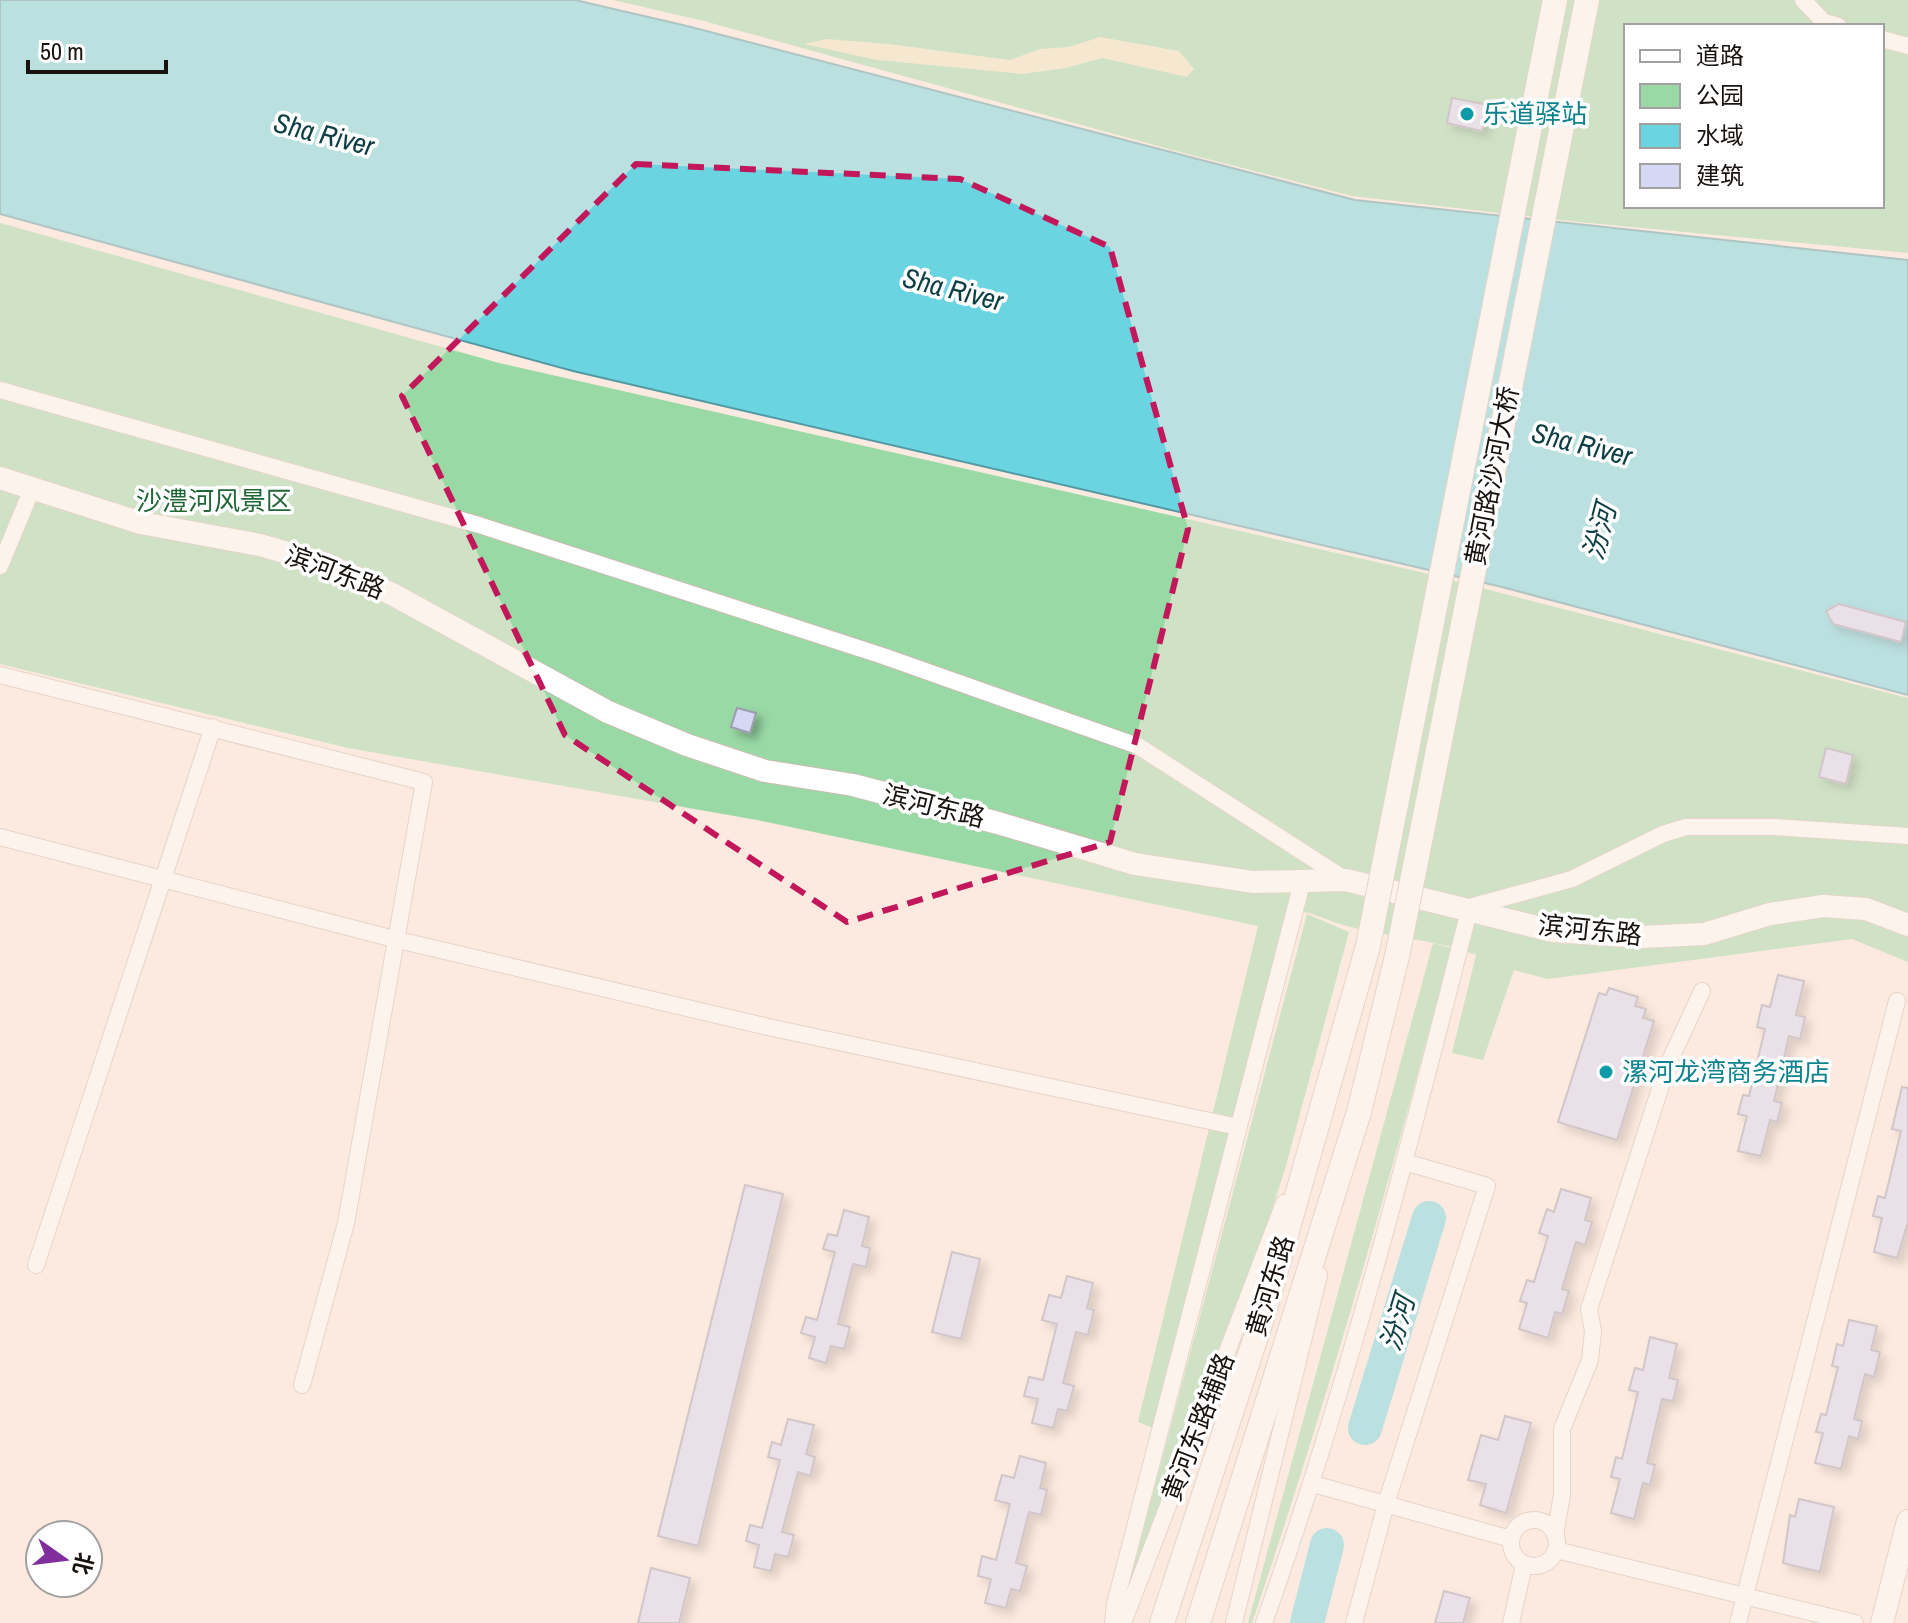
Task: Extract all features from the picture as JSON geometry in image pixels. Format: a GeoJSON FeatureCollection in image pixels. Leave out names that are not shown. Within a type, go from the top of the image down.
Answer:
{"type":"FeatureCollection","features":[{"type":"Feature","properties":{"kind":"main road","name":"黄河路沙河大桥"},"geometry":{"type":"LineString","coordinates":[[1368,946],[1555,0]]}},
{"type":"Feature","properties":{"kind":"main road","name":"黄河路沙河大桥"},"geometry":{"type":"LineString","coordinates":[[1398,952],[1587,0]]}},
{"type":"Feature","properties":{"kind":"main road","name":"黄河东路"},"geometry":{"type":"LineString","coordinates":[[1162,1623],[1264,1312],[1368,946]]}},
{"type":"Feature","properties":{"kind":"main road","name":"黄河东路"},"geometry":{"type":"LineString","coordinates":[[1198,1623],[1359,1112],[1398,952]]}},
{"type":"Feature","properties":{"kind":"street"},"geometry":{"type":"LineString","coordinates":[[1803,0],[1824,22],[1831,24]]}},
{"type":"Feature","properties":{"kind":"street"},"geometry":{"type":"LineString","coordinates":[[1884,40],[1908,46]]}},
{"type":"Feature","properties":{"kind":"street"},"geometry":{"type":"LineString","coordinates":[[0,390],[479,525],[883,656],[1138,746],[1346,880]]}},
{"type":"Feature","properties":{"kind":"street","name":"滨河东路"},"geometry":{"type":"LineString","coordinates":[[0,478],[141,523],[260,545],[326,564],[392,594],[608,712],[687,745],[765,771],[853,785],[998,823],[1135,864],[1253,882],[1346,880],[1470,907],[1553,931],[1641,937],[1704,934],[1770,914],[1823,906],[1866,909],[1908,925]]}},
{"type":"Feature","properties":{"kind":"street"},"geometry":{"type":"LineString","coordinates":[[0,566],[32,489]]}},
{"type":"Feature","properties":{"kind":"street"},"geometry":{"type":"LineString","coordinates":[[0,675],[424,782],[346,1223],[302,1385]]}},
{"type":"Feature","properties":{"kind":"street"},"geometry":{"type":"LineString","coordinates":[[36,1265],[213,727]]}},
{"type":"Feature","properties":{"kind":"street"},"geometry":{"type":"LineString","coordinates":[[1264,1623],[1313,1484],[1405,1162],[1470,907],[1572,879],[1663,834],[1686,827],[1774,827],[1908,836]]}},
{"type":"Feature","properties":{"kind":"street"},"geometry":{"type":"LineString","coordinates":[[0,837],[398,940],[768,1027],[1238,1127]]}},
{"type":"Feature","properties":{"kind":"street"},"geometry":{"type":"LineString","coordinates":[[1113,1623],[1115,1604],[1302,883]]}},
{"type":"Feature","properties":{"kind":"street"},"geometry":{"type":"LineString","coordinates":[[1702,991],[1667,1067],[1589,1309],[1593,1331],[1590,1360],[1562,1429],[1562,1495],[1556,1543],[1540,1566],[1524,1565],[1513,1554],[1511,1539],[1518,1526],[1532,1520],[1546,1524],[1556,1543],[1855,1623]]}},
{"type":"Feature","properties":{"kind":"street"},"geometry":{"type":"LineString","coordinates":[[1738,1623],[1897,1001]]}},
{"type":"Feature","properties":{"kind":"street","name":"黄河东路辅路"},"geometry":{"type":"LineString","coordinates":[[1123,1623],[1325,1097]]}},
{"type":"Feature","properties":{"kind":"street"},"geometry":{"type":"LineString","coordinates":[[1234,1623],[1359,1112]]}},
{"type":"Feature","properties":{"kind":"street"},"geometry":{"type":"LineString","coordinates":[[1354,1623],[1386,1504],[1487,1186],[1405,1162]]}},
{"type":"Feature","properties":{"kind":"street"},"geometry":{"type":"LineString","coordinates":[[1313,1484],[1511,1539]]}},
{"type":"Feature","properties":{"kind":"street"},"geometry":{"type":"LineString","coordinates":[[1882,1623],[1908,1521]]}},
{"type":"Feature","properties":{"kind":"street"},"geometry":{"type":"LineString","coordinates":[[1511,1623],[1524,1565]]}},
{"type":"Feature","properties":{"kind":"highlighted area"},"geometry":{"type":"Polygon","coordinates":[[[636,164],[960,179],[1110,247],[1188,529],[1110,842],[847,922],[565,735],[402,396],[636,164]]]}},
{"type":"Feature","properties":{"kind":"green space"},"geometry":{"type":"Polygon","coordinates":[[[613,0],[1908,0],[1908,253],[1579,222],[1352,196],[1176,151],[704,21],[613,0]]]}},
{"type":"Feature","properties":{"kind":"green space","name":"沙澧河风景区"},"geometry":{"type":"Polygon","coordinates":[[[0,223],[499,363],[1416,571],[1908,698],[1908,962],[1852,939],[1548,979],[1514,970],[1483,1060],[1452,1053],[1476,955],[1290,910],[1155,1429],[1138,1422],[1258,926],[757,820],[348,748],[0,664],[0,223]]]}},
{"type":"Feature","properties":{"kind":"green space"},"geometry":{"type":"Polygon","coordinates":[[[1307,914],[1349,932],[1285,1169],[1244,1296],[1132,1593],[1128,1587],[1307,914]]]}},
{"type":"Feature","properties":{"kind":"green space"},"geometry":{"type":"Polygon","coordinates":[[[1433,943],[1451,948],[1406,1118],[1306,1456],[1252,1623],[1248,1623],[1433,943]]]}},
{"type":"Feature","properties":{"kind":"sand"},"geometry":{"type":"Polygon","coordinates":[[[1100,37],[1179,51],[1194,69],[1187,77],[1102,58],[1066,68],[1022,74],[877,60],[804,44],[827,39],[1010,60],[1040,49],[1069,47],[1100,37]]]}},
{"type":"Feature","properties":{"kind":"water","name":"Sha River"},"geometry":{"type":"Polygon","coordinates":[[[0,0],[575,0],[687,26],[1355,200],[1908,260],[1908,695],[1502,587],[573,371],[0,214],[0,0]]]}},
{"type":"Feature","properties":{"kind":"building","name":"乐道驿站"},"geometry":{"type":"Polygon","coordinates":[[[1452,98],[1488,105],[1482,131],[1447,123],[1452,98]]]}},
{"type":"Feature","properties":{"kind":"building"},"geometry":{"type":"Polygon","coordinates":[[[1839,604],[1906,622],[1901,642],[1833,624],[1826,611],[1839,604]]]}},
{"type":"Feature","properties":{"kind":"building"},"geometry":{"type":"Polygon","coordinates":[[[737,708],[756,713],[750,733],[731,727],[737,708]]]}},
{"type":"Feature","properties":{"kind":"building"},"geometry":{"type":"Polygon","coordinates":[[[1826,748],[1853,755],[1846,784],[1819,777],[1826,748]]]}},
{"type":"Feature","properties":{"kind":"building"},"geometry":{"type":"Polygon","coordinates":[[[1778,975],[1804,981],[1796,1015],[1805,1017],[1800,1039],[1789,1036],[1774,1101],[1782,1103],[1777,1122],[1770,1120],[1761,1156],[1738,1151],[1747,1116],[1738,1114],[1743,1095],[1749,1096],[1765,1029],[1757,1027],[1762,1005],[1770,1007],[1778,975]]]}},
{"type":"Feature","properties":{"kind":"building","name":"漯河龙湾商务酒店"},"geometry":{"type":"Polygon","coordinates":[[[1609,988],[1638,997],[1635,1006],[1646,1009],[1643,1018],[1654,1021],[1617,1140],[1558,1122],[1599,993],[1606,995],[1609,988]]]}},
{"type":"Feature","properties":{"kind":"building"},"geometry":{"type":"Polygon","coordinates":[[[1902,1087],[1908,1088],[1908,1222],[1897,1258],[1874,1252],[1882,1218],[1873,1216],[1878,1196],[1885,1198],[1901,1131],[1892,1129],[1902,1087]]]}},
{"type":"Feature","properties":{"kind":"building"},"geometry":{"type":"Polygon","coordinates":[[[745,1185],[783,1194],[698,1546],[658,1536],[745,1185]]]}},
{"type":"Feature","properties":{"kind":"building"},"geometry":{"type":"Polygon","coordinates":[[[1561,1189],[1591,1198],[1585,1220],[1592,1222],[1585,1245],[1576,1242],[1562,1289],[1569,1291],[1562,1314],[1555,1312],[1548,1338],[1519,1329],[1527,1303],[1520,1301],[1527,1280],[1534,1282],[1548,1236],[1539,1233],[1547,1209],[1554,1212],[1561,1189]]]}},
{"type":"Feature","properties":{"kind":"building"},"geometry":{"type":"Polygon","coordinates":[[[844,1210],[869,1217],[862,1246],[870,1248],[866,1267],[853,1264],[838,1324],[850,1327],[844,1349],[831,1346],[826,1363],[809,1358],[815,1337],[801,1333],[806,1317],[817,1320],[835,1252],[823,1249],[828,1234],[837,1236],[844,1210]]]}},
{"type":"Feature","properties":{"kind":"building"},"geometry":{"type":"Polygon","coordinates":[[[952,1252],[980,1259],[961,1339],[932,1332],[952,1252]]]}},
{"type":"Feature","properties":{"kind":"building"},"geometry":{"type":"Polygon","coordinates":[[[1067,1276],[1093,1283],[1087,1308],[1094,1310],[1088,1335],[1076,1332],[1063,1383],[1074,1386],[1067,1411],[1058,1409],[1053,1428],[1032,1423],[1038,1399],[1024,1396],[1029,1377],[1043,1380],[1057,1324],[1042,1320],[1049,1295],[1061,1298],[1067,1276]]]}},
{"type":"Feature","properties":{"kind":"building"},"geometry":{"type":"Polygon","coordinates":[[[1849,1320],[1877,1326],[1871,1350],[1880,1352],[1874,1377],[1865,1374],[1854,1419],[1862,1421],[1858,1439],[1849,1436],[1841,1469],[1815,1463],[1823,1433],[1816,1432],[1821,1414],[1826,1415],[1838,1367],[1832,1366],[1837,1344],[1843,1346],[1849,1320]]]}},
{"type":"Feature","properties":{"kind":"building"},"geometry":{"type":"Polygon","coordinates":[[[1650,1337],[1677,1344],[1669,1378],[1678,1380],[1673,1401],[1662,1399],[1647,1463],[1655,1465],[1650,1485],[1643,1483],[1634,1519],[1611,1513],[1620,1479],[1611,1477],[1616,1457],[1622,1459],[1638,1392],[1629,1390],[1635,1368],[1643,1370],[1650,1337]]]}},
{"type":"Feature","properties":{"kind":"building"},"geometry":{"type":"Polygon","coordinates":[[[1505,1416],[1531,1423],[1506,1513],[1480,1505],[1486,1484],[1468,1480],[1481,1435],[1498,1440],[1505,1416]]]}},
{"type":"Feature","properties":{"kind":"building"},"geometry":{"type":"Polygon","coordinates":[[[788,1419],[814,1425],[806,1454],[815,1457],[810,1476],[798,1472],[782,1532],[794,1535],[788,1557],[775,1554],[771,1571],[754,1567],[759,1545],[746,1541],[750,1525],[762,1528],[780,1460],[768,1457],[772,1442],[781,1445],[788,1419]]]}},
{"type":"Feature","properties":{"kind":"building"},"geometry":{"type":"Polygon","coordinates":[[[1020,1456],[1046,1463],[1040,1488],[1047,1490],[1041,1515],[1029,1512],[1016,1563],[1027,1566],[1020,1591],[1011,1589],[1006,1608],[985,1603],[991,1579],[978,1576],[982,1556],[996,1560],[1010,1504],[995,1500],[1002,1475],[1014,1478],[1020,1456]]]}},
{"type":"Feature","properties":{"kind":"building"},"geometry":{"type":"Polygon","coordinates":[[[1799,1499],[1834,1507],[1820,1572],[1783,1563],[1790,1515],[1795,1517],[1799,1499]]]}},
{"type":"Feature","properties":{"kind":"building"},"geometry":{"type":"Polygon","coordinates":[[[651,1568],[690,1578],[679,1623],[638,1623],[651,1568]]]}},
{"type":"Feature","properties":{"kind":"building"},"geometry":{"type":"Polygon","coordinates":[[[1444,1591],[1470,1598],[1463,1623],[1435,1623],[1444,1591]]]}},
{"type":"Feature","properties":{"kind":"waterway","name":"汾河"},"geometry":{"type":"LineString","coordinates":[[1365,1428],[1429,1218]]}},
{"type":"Feature","properties":{"kind":"waterway","name":"汾河"},"geometry":{"type":"LineString","coordinates":[[1307,1623],[1327,1545]]}},
{"type":"Feature","properties":{"kind":"place","name":"乐道驿站"},"geometry":{"type":"Point","coordinates":[1467,114]}},
{"type":"Feature","properties":{"kind":"place","name":"漯河龙湾商务酒店"},"geometry":{"type":"Point","coordinates":[1606,1072]}}]}
